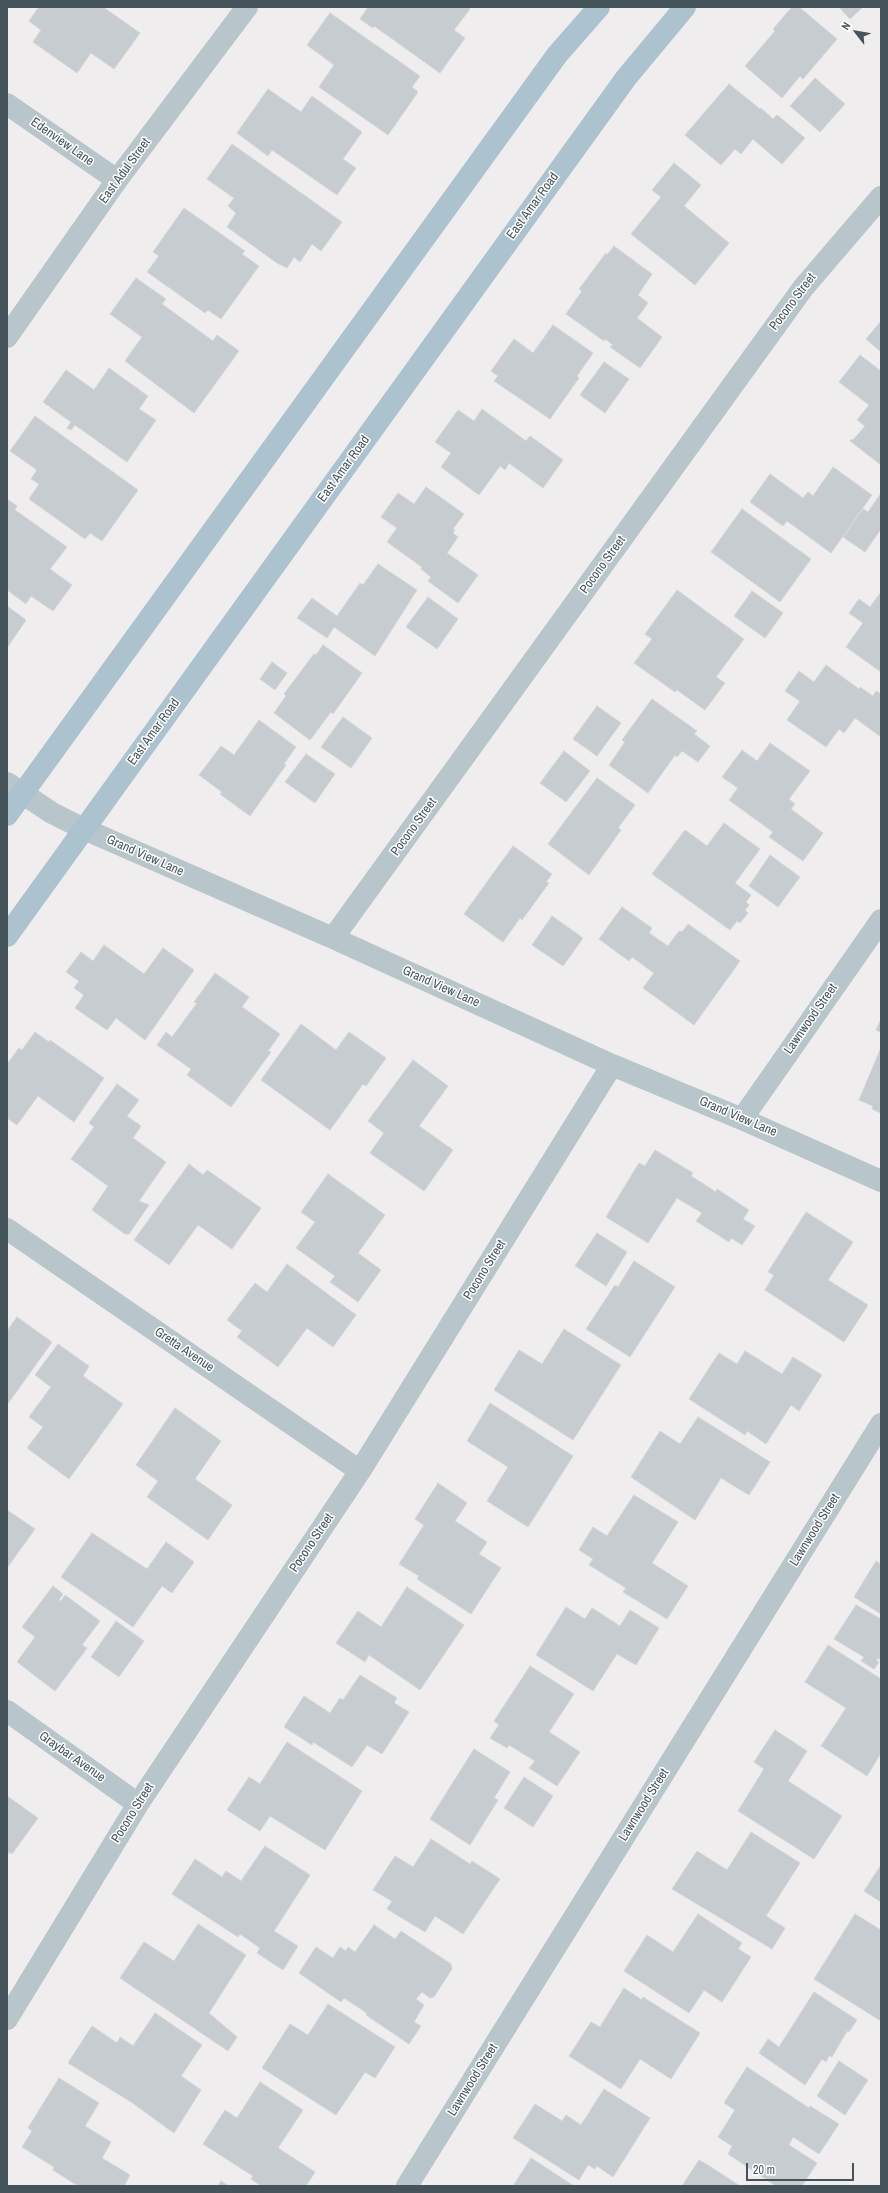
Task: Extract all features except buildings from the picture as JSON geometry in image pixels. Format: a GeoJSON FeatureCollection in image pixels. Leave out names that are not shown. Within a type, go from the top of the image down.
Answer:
{"type":"FeatureCollection","features":[{"type":"Feature","properties":{"kind":"main road"},"geometry":{"type":"LineString","coordinates":[[7,815],[14,789],[553,62],[599,7]]}},
{"type":"Feature","properties":{"kind":"main road","name":"East Amar Road"},"geometry":{"type":"LineString","coordinates":[[7,936],[626,78],[685,7]]}},
{"type":"Feature","properties":{"kind":"street","name":"East Adul Street"},"geometry":{"type":"LineString","coordinates":[[7,337],[117,180],[248,7]]}},
{"type":"Feature","properties":{"kind":"street","name":"Edenview Lane"},"geometry":{"type":"LineString","coordinates":[[7,104],[117,180]]}},
{"type":"Feature","properties":{"kind":"street","name":"Pocono Street"},"geometry":{"type":"LineString","coordinates":[[334,938],[803,288],[881,197]]}},
{"type":"Feature","properties":{"kind":"street","name":"Grand View Lane"},"geometry":{"type":"LineString","coordinates":[[14,789],[52,813],[84,829],[334,938],[612,1064],[742,1119],[881,1181]]}},
{"type":"Feature","properties":{"kind":"street","name":"Lawnwood Street"},"geometry":{"type":"LineString","coordinates":[[742,1119],[881,920]]}},
{"type":"Feature","properties":{"kind":"street","name":"Pocono Street"},"geometry":{"type":"LineString","coordinates":[[7,2019],[138,1804],[360,1471],[612,1064]]}},
{"type":"Feature","properties":{"kind":"street","name":"Gretta Avenue"},"geometry":{"type":"LineString","coordinates":[[7,1230],[360,1471]]}},
{"type":"Feature","properties":{"kind":"street","name":"Lawnwood Street"},"geometry":{"type":"LineString","coordinates":[[407,2186],[881,1424]]}},
{"type":"Feature","properties":{"kind":"street","name":"Graybar Avenue"},"geometry":{"type":"LineString","coordinates":[[7,1711],[138,1804]]}}]}
